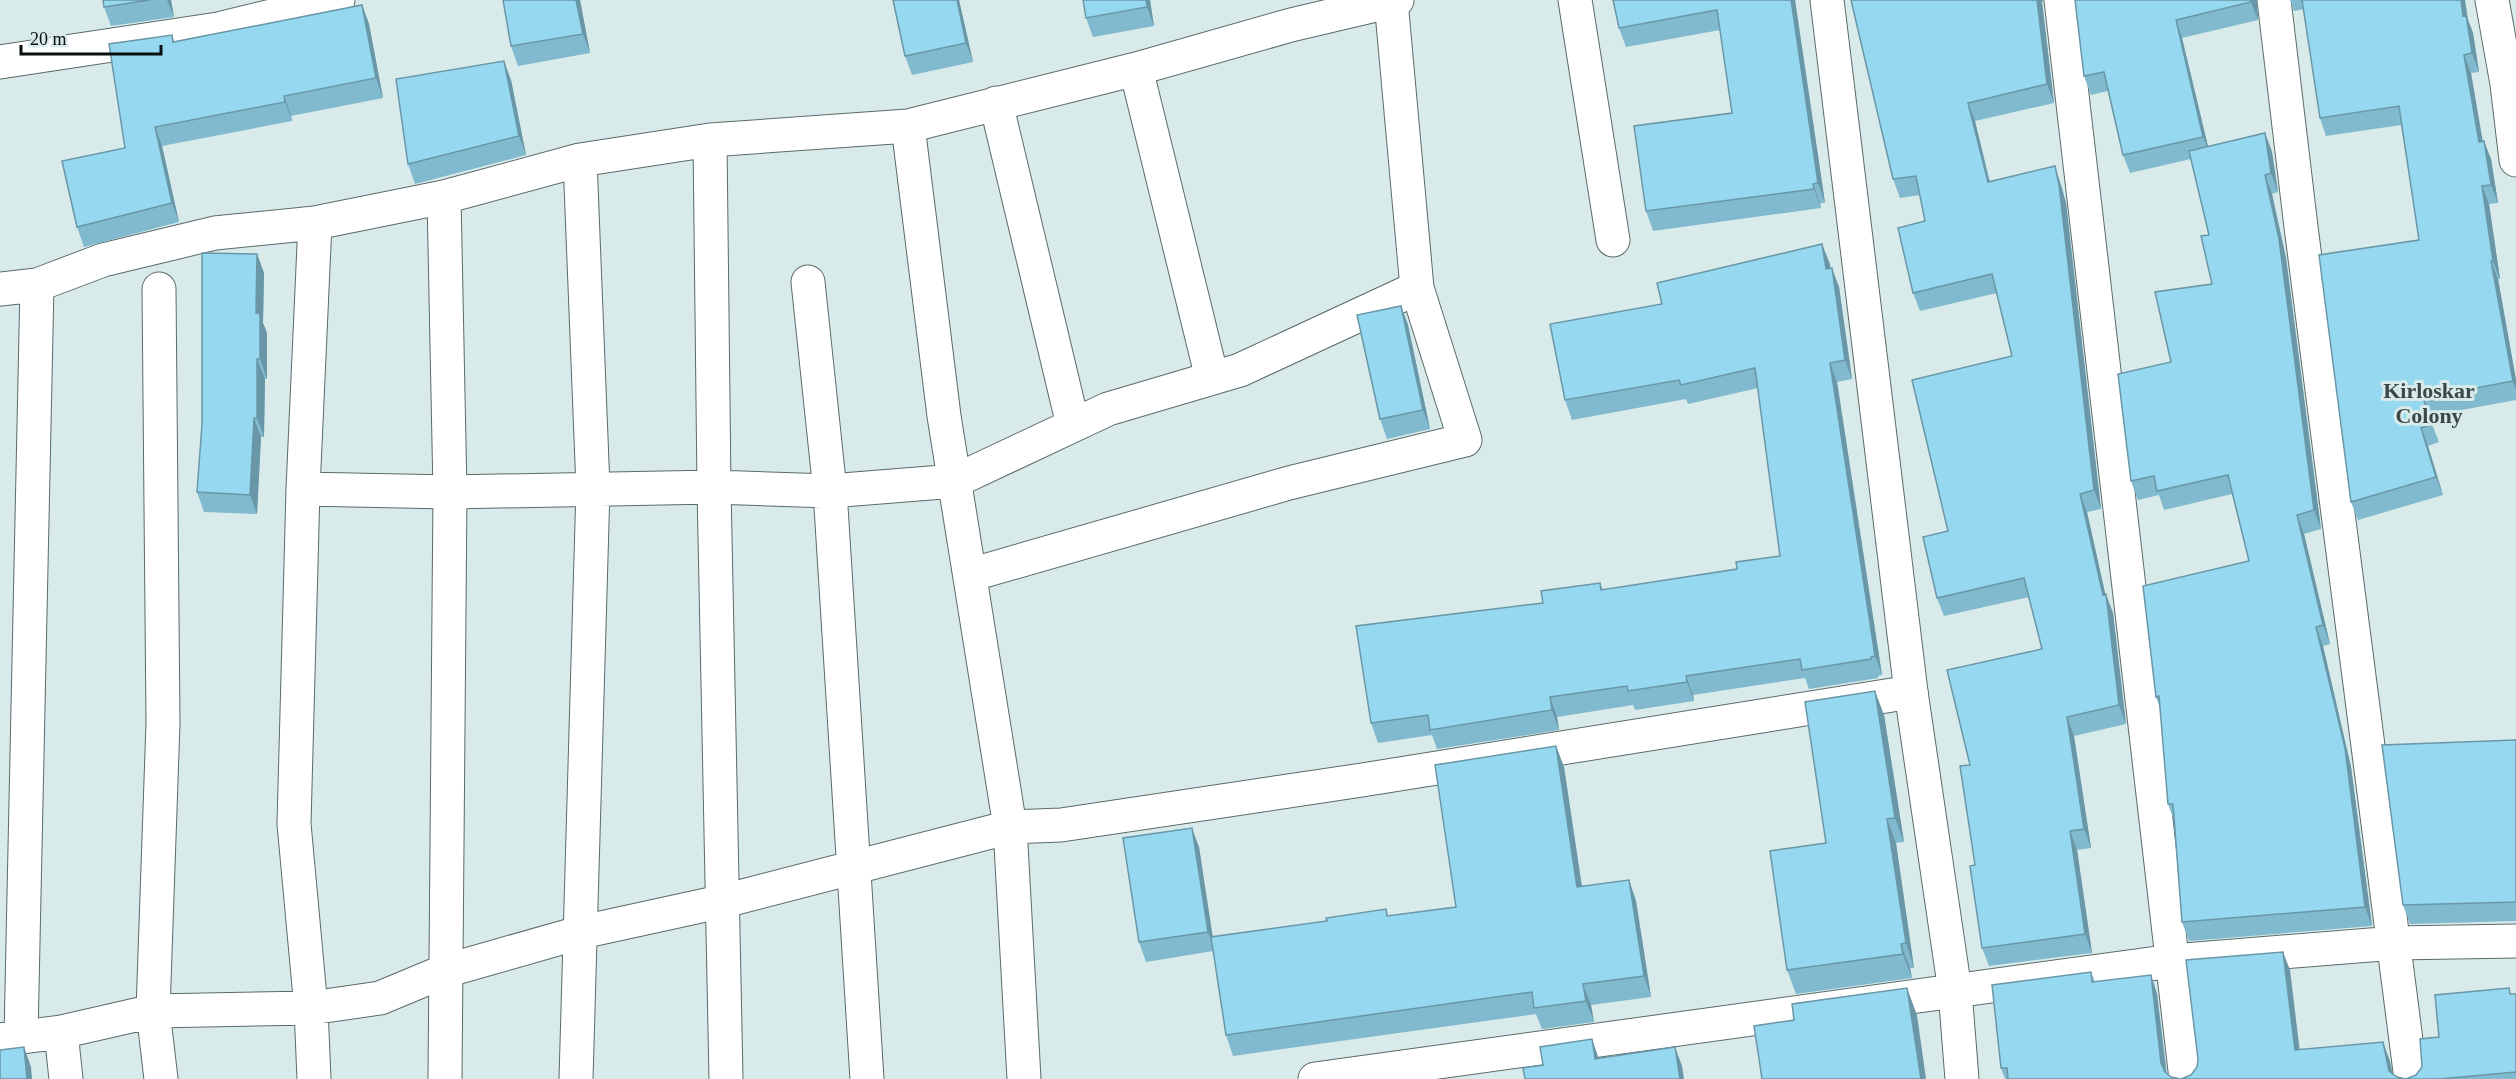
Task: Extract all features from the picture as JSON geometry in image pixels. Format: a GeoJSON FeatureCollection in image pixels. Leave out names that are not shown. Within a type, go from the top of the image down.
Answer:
{"type":"FeatureCollection","features":[{"type":"Feature","properties":{"kind":"street"},"geometry":{"type":"LineString","coordinates":[[0,62],[218,29],[338,0]]}},
{"type":"Feature","properties":{"kind":"street"},"geometry":{"type":"LineString","coordinates":[[1575,0],[1613,240]]}},
{"type":"Feature","properties":{"kind":"street"},"geometry":{"type":"LineString","coordinates":[[1827,0],[1911,692],[1955,991],[1962,1079]]}},
{"type":"Feature","properties":{"kind":"street"},"geometry":{"type":"LineString","coordinates":[[2061,0],[2186,1079]]}},
{"type":"Feature","properties":{"kind":"street"},"geometry":{"type":"LineString","coordinates":[[2274,0],[2301,228],[2411,1079]]}},
{"type":"Feature","properties":{"kind":"street"},"geometry":{"type":"LineString","coordinates":[[2492,0],[2507,84],[2516,160]]}},
{"type":"Feature","properties":{"kind":"street"},"geometry":{"type":"LineString","coordinates":[[0,289],[37,285],[103,260],[215,233],[315,223],[444,197],[580,160],[710,141],[908,126],[1136,69],[1291,25],[1394,1],[1417,288],[1465,440],[1289,483],[970,575]]}},
{"type":"Feature","properties":{"kind":"street"},"geometry":{"type":"LineString","coordinates":[[1136,69],[1212,378]]}},
{"type":"Feature","properties":{"kind":"street"},"geometry":{"type":"LineString","coordinates":[[996,103],[1073,425]]}},
{"type":"Feature","properties":{"kind":"street"},"geometry":{"type":"LineString","coordinates":[[908,126],[944,416],[1010,827],[1024,1079]]}},
{"type":"Feature","properties":{"kind":"street"},"geometry":{"type":"LineString","coordinates":[[710,141],[714,487],[726,1079]]}},
{"type":"Feature","properties":{"kind":"street"},"geometry":{"type":"LineString","coordinates":[[576,1079],[593,488],[580,160]]}},
{"type":"Feature","properties":{"kind":"street"},"geometry":{"type":"LineString","coordinates":[[444,197],[450,492],[445,1079]]}},
{"type":"Feature","properties":{"kind":"street"},"geometry":{"type":"LineString","coordinates":[[314,1079],[311,1008],[294,824],[303,489],[315,223]]}},
{"type":"Feature","properties":{"kind":"street"},"geometry":{"type":"LineString","coordinates":[[808,282],[830,490],[867,1079]]}},
{"type":"Feature","properties":{"kind":"street"},"geometry":{"type":"LineString","coordinates":[[37,285],[10,1038],[61,1032],[153,1011],[311,1008],[380,998],[445,971],[582,932],[724,902],[1010,827],[1061,825],[1362,780],[1911,692]]}},
{"type":"Feature","properties":{"kind":"street"},"geometry":{"type":"LineString","coordinates":[[303,489],[450,492],[714,487],[830,490],[955,481],[1108,409],[1240,370],[1417,288]]}},
{"type":"Feature","properties":{"kind":"street"},"geometry":{"type":"LineString","coordinates":[[159,289],[163,723],[153,1011],[162,1079]]}},
{"type":"Feature","properties":{"kind":"street"},"geometry":{"type":"LineString","coordinates":[[1315,1079],[2172,961],[2395,943],[2516,941]]}},
{"type":"Feature","properties":{"kind":"street"},"geometry":{"type":"LineString","coordinates":[[61,1032],[66,1079]]}},
{"type":"Feature","properties":{"kind":"building"},"geometry":{"type":"Polygon","coordinates":[[[103,0],[150,0],[104,7],[103,0]]]}},
{"type":"Feature","properties":{"kind":"building"},"geometry":{"type":"Polygon","coordinates":[[[503,0],[576,0],[583,34],[511,46],[503,0]]]}},
{"type":"Feature","properties":{"kind":"building"},"geometry":{"type":"Polygon","coordinates":[[[893,0],[957,0],[966,43],[905,56],[893,0]]]}},
{"type":"Feature","properties":{"kind":"building"},"geometry":{"type":"Polygon","coordinates":[[[1083,0],[1146,0],[1147,7],[1086,18],[1083,0]]]}},
{"type":"Feature","properties":{"kind":"building"},"geometry":{"type":"Polygon","coordinates":[[[1613,0],[1791,0],[1818,183],[1813,184],[1814,189],[1646,211],[1634,126],[1732,113],[1717,10],[1619,28],[1613,0]]]}},
{"type":"Feature","properties":{"kind":"building"},"geometry":{"type":"Polygon","coordinates":[[[1851,0],[2037,0],[2047,84],[1968,103],[1988,182],[2055,166],[2059,185],[2094,490],[2080,494],[2103,595],[2106,594],[2119,705],[2067,717],[2084,829],[2070,831],[2085,934],[1982,948],[1970,866],[1975,865],[1960,766],[1970,765],[1947,670],[2042,649],[2024,578],[1937,598],[1923,537],[1948,531],[1912,380],[2012,356],[1992,274],[1913,293],[1898,228],[1925,221],[1916,176],[1893,179],[1851,0]]]}},
{"type":"Feature","properties":{"kind":"building"},"geometry":{"type":"Polygon","coordinates":[[[2075,0],[2251,0],[2251,2],[2176,20],[2203,137],[2123,155],[2104,72],[2084,76],[2075,0]]]}},
{"type":"Feature","properties":{"kind":"building"},"geometry":{"type":"Polygon","coordinates":[[[2302,0],[2461,0],[2463,16],[2466,15],[2472,53],[2464,55],[2479,142],[2484,141],[2491,185],[2482,186],[2493,261],[2491,261],[2513,381],[2423,398],[2432,424],[2421,428],[2436,477],[2351,502],[2319,255],[2419,240],[2399,106],[2320,118],[2302,0]]]}},
{"type":"Feature","properties":{"kind":"building"},"geometry":{"type":"Polygon","coordinates":[[[362,5],[376,78],[284,96],[285,102],[155,127],[172,203],[77,227],[62,161],[125,148],[109,44],[172,35],[173,42],[362,5]]]}},
{"type":"Feature","properties":{"kind":"building"},"geometry":{"type":"Polygon","coordinates":[[[504,61],[519,136],[408,164],[396,79],[504,61]]]}},
{"type":"Feature","properties":{"kind":"building"},"geometry":{"type":"Polygon","coordinates":[[[2265,133],[2271,173],[2265,175],[2279,239],[2314,510],[2297,515],[2323,625],[2316,627],[2345,748],[2365,907],[2182,922],[2173,804],[2168,804],[2159,696],[2156,697],[2143,586],[2249,561],[2228,475],[2157,491],[2154,476],[2131,481],[2118,374],[2171,362],[2155,292],[2212,284],[2201,236],[2209,235],[2189,151],[2265,133]]]}},
{"type":"Feature","properties":{"kind":"building"},"geometry":{"type":"Polygon","coordinates":[[[1822,244],[1826,269],[1832,268],[1845,360],[1830,363],[1875,656],[1871,659],[1802,670],[1800,659],[1686,676],[1687,682],[1628,691],[1627,686],[1550,697],[1552,710],[1430,730],[1428,715],[1371,723],[1356,626],[1543,603],[1541,591],[1600,583],[1601,590],[1737,569],[1736,562],[1780,556],[1755,368],[1681,385],[1679,380],[1565,400],[1550,324],[1662,304],[1657,283],[1822,244]]]}},
{"type":"Feature","properties":{"kind":"building"},"geometry":{"type":"Polygon","coordinates":[[[202,253],[257,254],[256,313],[260,314],[260,359],[257,359],[257,418],[254,418],[250,495],[197,492],[202,424],[202,253]]]}},
{"type":"Feature","properties":{"kind":"building"},"geometry":{"type":"Polygon","coordinates":[[[1401,306],[1423,410],[1380,419],[1357,315],[1401,306]]]}},
{"type":"Feature","properties":{"kind":"building"},"geometry":{"type":"Polygon","coordinates":[[[1875,691],[1895,818],[1887,819],[1906,943],[1901,944],[1903,954],[1787,970],[1770,851],[1826,843],[1805,702],[1875,691]]]}},
{"type":"Feature","properties":{"kind":"building"},"geometry":{"type":"Polygon","coordinates":[[[2516,740],[2516,902],[2403,905],[2382,745],[2516,740]]]}},
{"type":"Feature","properties":{"kind":"building"},"geometry":{"type":"Polygon","coordinates":[[[1556,746],[1577,887],[1629,880],[1644,976],[1583,984],[1586,1001],[1534,1008],[1532,992],[1226,1035],[1211,937],[1327,921],[1326,918],[1386,909],[1387,916],[1456,907],[1435,765],[1556,746]]]}},
{"type":"Feature","properties":{"kind":"building"},"geometry":{"type":"Polygon","coordinates":[[[1192,828],[1208,932],[1139,942],[1123,838],[1192,828]]]}},
{"type":"Feature","properties":{"kind":"building"},"geometry":{"type":"Polygon","coordinates":[[[2283,952],[2295,1050],[2383,1042],[2389,1071],[2397,1077],[2406,1079],[2181,1079],[2191,1075],[2197,1067],[2198,1059],[2186,960],[2283,952]]]}},
{"type":"Feature","properties":{"kind":"building"},"geometry":{"type":"Polygon","coordinates":[[[2091,972],[2092,982],[2151,975],[2161,1063],[2165,1072],[2171,1077],[2181,1079],[2008,1079],[2007,1068],[2001,1068],[1992,985],[2091,972]]]}},
{"type":"Feature","properties":{"kind":"building"},"geometry":{"type":"Polygon","coordinates":[[[1907,988],[1921,1079],[1762,1079],[1754,1026],[1794,1020],[1792,1004],[1907,988]]]}},
{"type":"Feature","properties":{"kind":"building"},"geometry":{"type":"Polygon","coordinates":[[[2509,988],[2510,994],[2516,994],[2516,1072],[2439,1079],[2406,1079],[2416,1075],[2422,1067],[2420,1039],[2439,1037],[2435,995],[2509,988]]]}},
{"type":"Feature","properties":{"kind":"building"},"geometry":{"type":"Polygon","coordinates":[[[1592,1039],[1595,1059],[1675,1047],[1680,1079],[1525,1079],[1523,1068],[1543,1065],[1540,1047],[1592,1039]]]}},
{"type":"Feature","properties":{"kind":"building"},"geometry":{"type":"Polygon","coordinates":[[[24,1047],[27,1079],[0,1079],[0,1050],[24,1047]]]}},
{"type":"Feature","properties":{"kind":"district","name":"Kirloskar Colony"},"geometry":{"type":"Point","coordinates":[2429,402]}}]}
